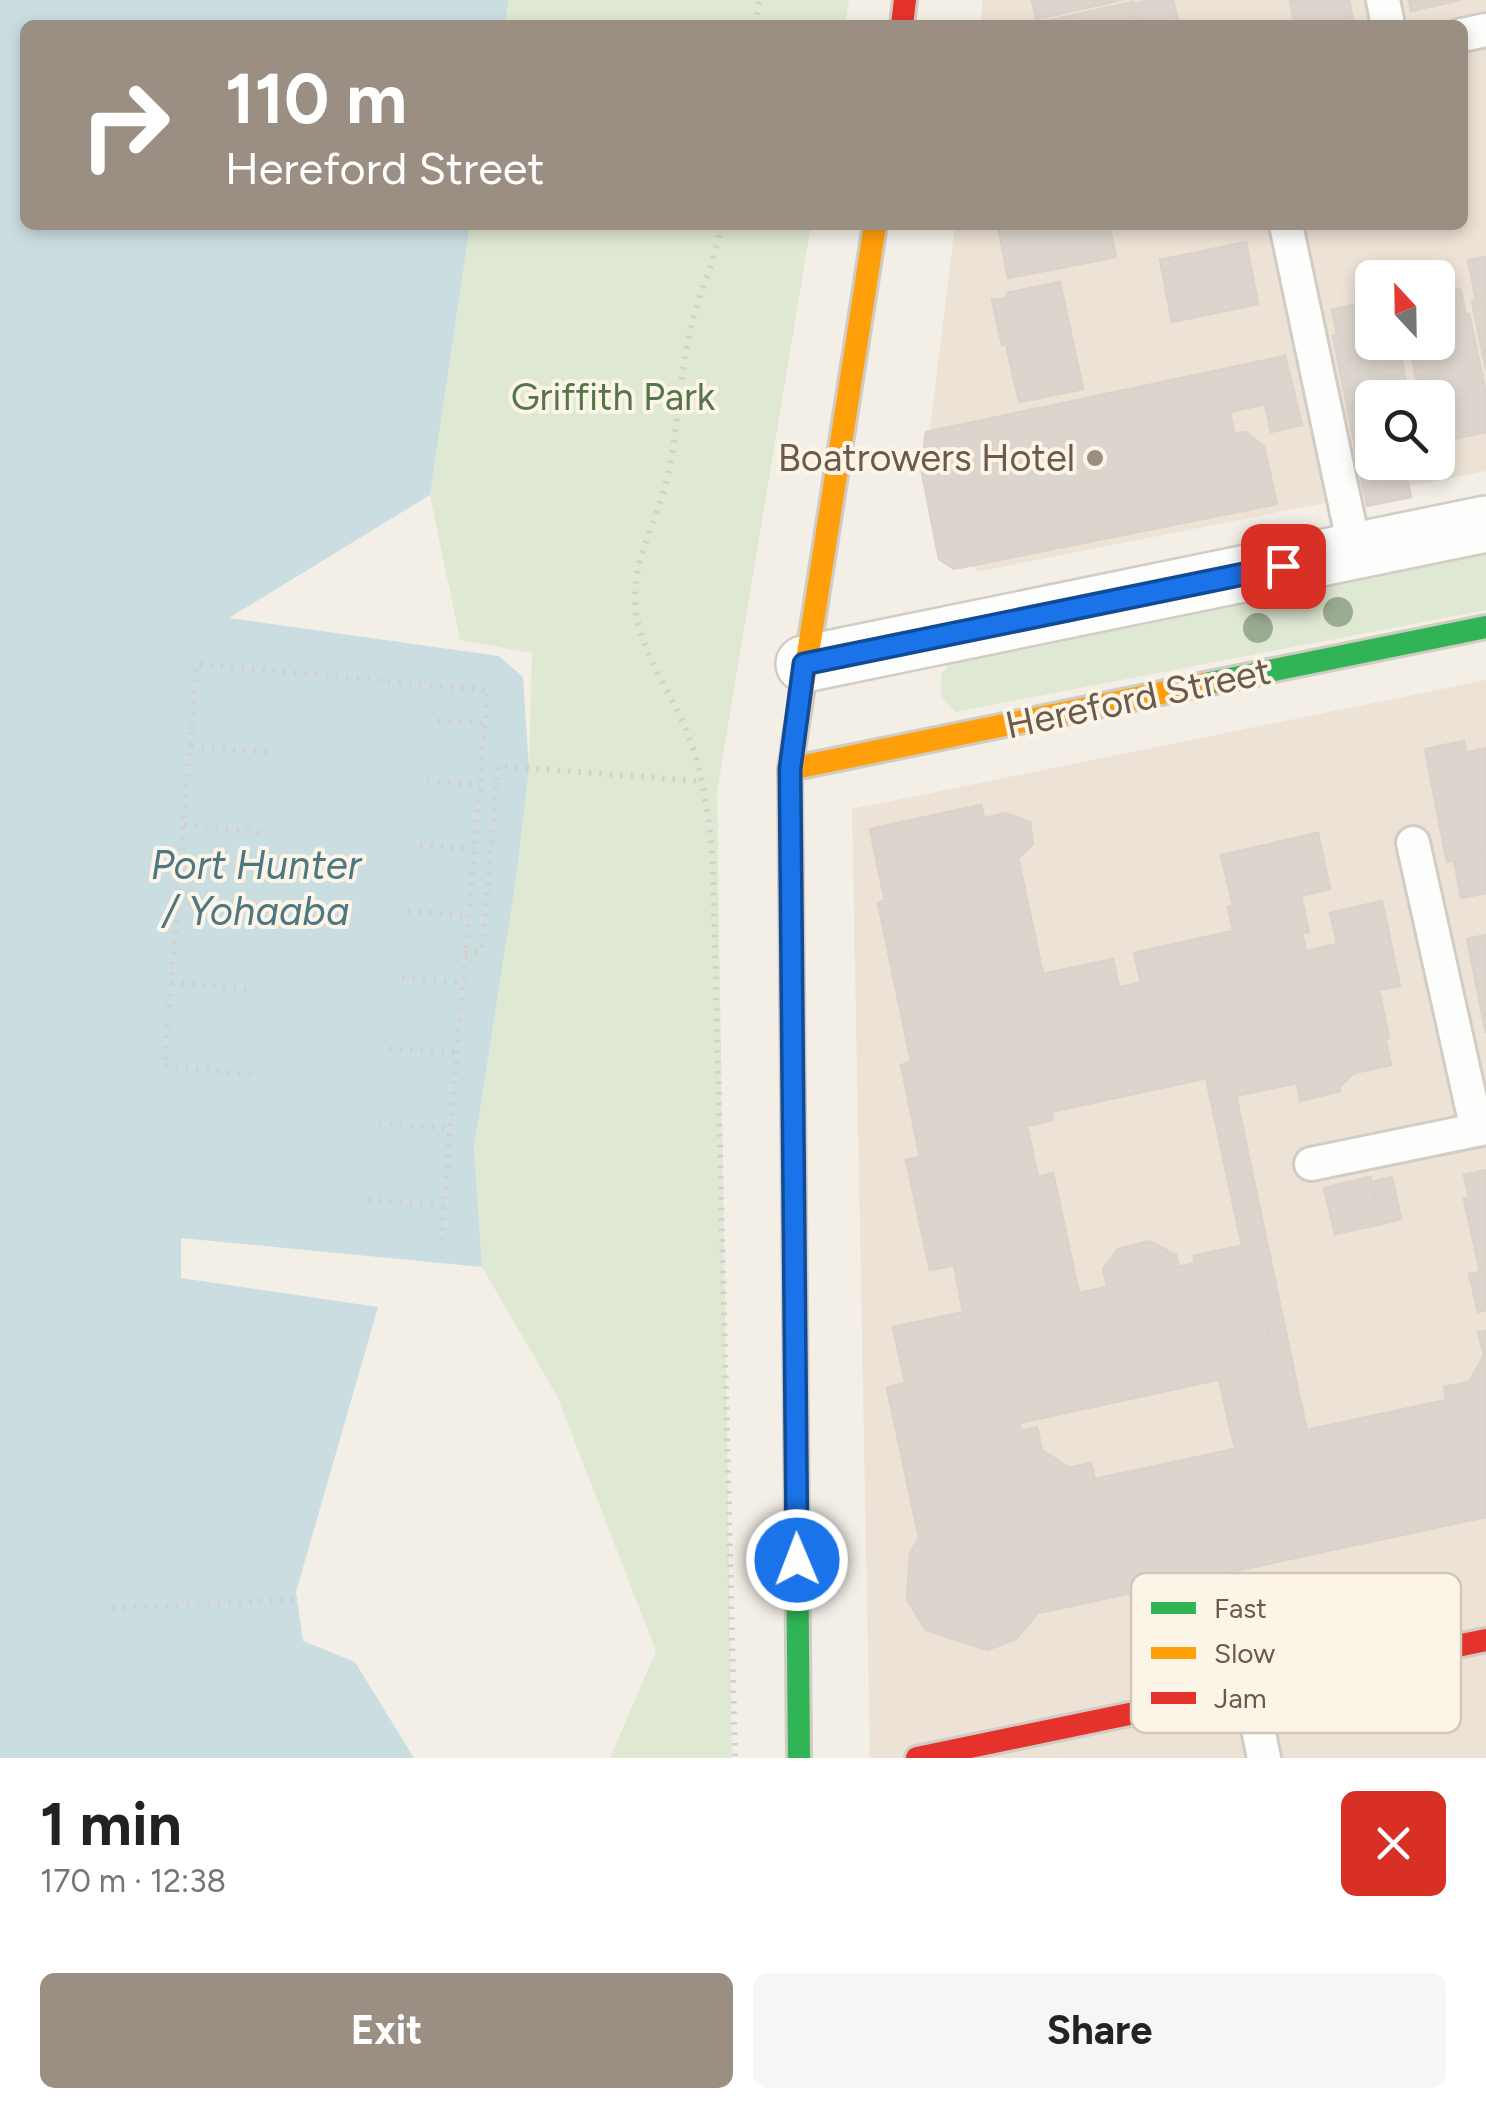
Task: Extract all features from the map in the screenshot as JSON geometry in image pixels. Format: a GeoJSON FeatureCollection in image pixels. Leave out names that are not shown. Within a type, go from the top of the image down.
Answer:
{"type":"FeatureCollection","features":[{"type":"Feature","properties":{"kind":"main road"},"geometry":{"type":"LineString","coordinates":[[799,1758],[790,769],[873,230]]}},
{"type":"Feature","properties":{"kind":"main road","name":"Hereford Street"},"geometry":{"type":"LineString","coordinates":[[790,769],[1486,627]]}},
{"type":"Feature","properties":{"kind":"main road"},"geometry":{"type":"LineString","coordinates":[[1461,1645],[1486,1640]]}},
{"type":"Feature","properties":{"kind":"main road"},"geometry":{"type":"LineString","coordinates":[[917,1758],[1131,1714]]}},
{"type":"Feature","properties":{"kind":"street"},"geometry":{"type":"LineString","coordinates":[[804,664],[1486,524]]}},
{"type":"Feature","properties":{"kind":"lane"},"geometry":{"type":"LineString","coordinates":[[1287,230],[1355,552]]}},
{"type":"Feature","properties":{"kind":"lane"},"geometry":{"type":"LineString","coordinates":[[1311,1164],[1481,1129],[1413,842]]}},
{"type":"Feature","properties":{"kind":"lane"},"geometry":{"type":"LineString","coordinates":[[1259,1733],[1264,1758]]}},
{"type":"Feature","properties":{"kind":"path"},"geometry":{"type":"LineString","coordinates":[[720,230],[716,256],[693,315],[680,374],[667,479],[642,553],[635,608],[642,638],[692,746],[714,866],[734,1758]]}},
{"type":"Feature","properties":{"kind":"path"},"geometry":{"type":"LineString","coordinates":[[251,1075],[164,1066],[198,664],[488,690],[442,1241]]}},
{"type":"Feature","properties":{"kind":"path"},"geometry":{"type":"LineString","coordinates":[[438,720],[485,723]]}},
{"type":"Feature","properties":{"kind":"path"},"geometry":{"type":"LineString","coordinates":[[191,746],[271,752]]}},
{"type":"Feature","properties":{"kind":"path"},"geometry":{"type":"LineString","coordinates":[[465,954],[482,951],[498,766],[701,781]]}},
{"type":"Feature","properties":{"kind":"path"},"geometry":{"type":"LineString","coordinates":[[427,780],[480,785]]}},
{"type":"Feature","properties":{"kind":"path"},"geometry":{"type":"LineString","coordinates":[[184,825],[263,833]]}},
{"type":"Feature","properties":{"kind":"path"},"geometry":{"type":"LineString","coordinates":[[420,845],[474,849]]}},
{"type":"Feature","properties":{"kind":"path"},"geometry":{"type":"LineString","coordinates":[[178,902],[257,911]]}},
{"type":"Feature","properties":{"kind":"path"},"geometry":{"type":"LineString","coordinates":[[408,911],[469,916]]}},
{"type":"Feature","properties":{"kind":"path"},"geometry":{"type":"LineString","coordinates":[[402,978],[464,983]]}},
{"type":"Feature","properties":{"kind":"path"},"geometry":{"type":"LineString","coordinates":[[171,982],[252,990]]}},
{"type":"Feature","properties":{"kind":"path"},"geometry":{"type":"LineString","coordinates":[[389,1048],[457,1053]]}},
{"type":"Feature","properties":{"kind":"path"},"geometry":{"type":"LineString","coordinates":[[380,1122],[451,1129]]}},
{"type":"Feature","properties":{"kind":"path"},"geometry":{"type":"LineString","coordinates":[[368,1200],[444,1207]]}},
{"type":"Feature","properties":{"kind":"path"},"geometry":{"type":"LineString","coordinates":[[113,1608],[299,1599]]}},
{"type":"Feature","properties":{"kind":"shaded area"},"geometry":{"type":"Polygon","coordinates":[[[983,0],[1486,0],[1486,471],[1455,477],[1455,380],[1355,380],[1355,480],[1441,480],[976,572],[928,444],[954,230],[1468,230],[1468,20],[981,20],[983,0]]]}},
{"type":"Feature","properties":{"kind":"shaded area"},"geometry":{"type":"Polygon","coordinates":[[[1486,680],[1486,1758],[870,1758],[852,809],[1486,680]]]}},
{"type":"Feature","properties":{"kind":"green space"},"geometry":{"type":"Polygon","coordinates":[[[509,0],[849,0],[846,20],[505,20],[509,0]]]}},
{"type":"Feature","properties":{"kind":"green space","name":"Griffith Park"},"geometry":{"type":"Polygon","coordinates":[[[469,230],[810,230],[717,792],[732,1758],[610,1758],[656,1651],[557,1396],[482,1267],[474,1148],[516,880],[529,768],[532,653],[460,640],[430,495],[469,230]]]}},
{"type":"Feature","properties":{"kind":"green space"},"geometry":{"type":"Polygon","coordinates":[[[1486,549],[1486,610],[955,712],[941,696],[941,675],[954,658],[1486,549]]]}},
{"type":"Feature","properties":{"kind":"water","name":"Port Hunter / Yohaaba"},"geometry":{"type":"Polygon","coordinates":[[[0,0],[509,0],[505,20],[20,20],[20,230],[469,230],[430,495],[229,618],[499,656],[523,677],[529,768],[516,880],[474,1148],[482,1267],[181,1238],[181,1278],[378,1307],[296,1592],[303,1641],[355,1662],[414,1758],[0,1758],[0,0]]]}},
{"type":"Feature","properties":{"kind":"building"},"geometry":{"type":"Polygon","coordinates":[[[1032,0],[1121,0],[1036,19],[1032,0]]]}},
{"type":"Feature","properties":{"kind":"building"},"geometry":{"type":"Polygon","coordinates":[[[1173,0],[1178,20],[1137,20],[1133,4],[1173,0]]]}},
{"type":"Feature","properties":{"kind":"building"},"geometry":{"type":"Polygon","coordinates":[[[1290,0],[1349,0],[1353,20],[1294,20],[1290,0]]]}},
{"type":"Feature","properties":{"kind":"building"},"geometry":{"type":"Polygon","coordinates":[[[1409,0],[1460,0],[1411,11],[1409,0]]]}},
{"type":"Feature","properties":{"kind":"building"},"geometry":{"type":"Polygon","coordinates":[[[1133,2],[1137,20],[1051,20],[1133,2]]]}},
{"type":"Feature","properties":{"kind":"building"},"geometry":{"type":"Polygon","coordinates":[[[999,230],[1110,230],[1116,257],[1008,278],[999,230]]]}},
{"type":"Feature","properties":{"kind":"building"},"geometry":{"type":"Polygon","coordinates":[[[1246,242],[1258,304],[1172,322],[1160,260],[1246,242]]]}},
{"type":"Feature","properties":{"kind":"building"},"geometry":{"type":"Polygon","coordinates":[[[1486,257],[1486,298],[1476,300],[1468,260],[1486,257]]]}},
{"type":"Feature","properties":{"kind":"building"},"geometry":{"type":"Polygon","coordinates":[[[1060,282],[1083,389],[1019,402],[992,300],[1060,282]]]}},
{"type":"Feature","properties":{"kind":"building"},"geometry":{"type":"Polygon","coordinates":[[[1460,289],[1466,315],[1469,314],[1486,394],[1486,432],[1455,438],[1455,380],[1416,380],[1413,360],[1455,360],[1455,290],[1460,289]]]}},
{"type":"Feature","properties":{"kind":"building"},"geometry":{"type":"Polygon","coordinates":[[[1486,298],[1486,369],[1472,301],[1486,298]]]}},
{"type":"Feature","properties":{"kind":"building"},"geometry":{"type":"Polygon","coordinates":[[[1355,305],[1355,360],[1402,360],[1405,380],[1355,380],[1355,446],[1333,336],[1337,335],[1332,310],[1355,305]]]}},
{"type":"Feature","properties":{"kind":"building","name":"Boatrowers Hotel"},"geometry":{"type":"Polygon","coordinates":[[[1285,356],[1302,425],[1271,432],[1265,404],[1230,412],[1234,434],[1246,432],[1264,447],[1277,504],[954,569],[939,559],[921,468],[926,432],[1285,356]]]}},
{"type":"Feature","properties":{"kind":"building"},"geometry":{"type":"Polygon","coordinates":[[[1362,480],[1408,480],[1411,497],[1367,506],[1362,480]]]}},
{"type":"Feature","properties":{"kind":"building"},"geometry":{"type":"Polygon","coordinates":[[[1464,741],[1466,753],[1486,748],[1486,854],[1447,862],[1425,749],[1464,741]]]}},
{"type":"Feature","properties":{"kind":"building"},"geometry":{"type":"Polygon","coordinates":[[[981,805],[984,818],[1005,813],[1030,822],[1033,844],[1018,858],[1043,974],[1113,959],[1119,987],[1141,983],[1134,953],[1233,931],[1228,907],[1300,891],[1309,932],[1302,933],[1306,951],[1337,944],[1330,913],[1382,901],[1400,986],[1379,990],[1389,1038],[1051,1112],[1053,1120],[1027,1126],[1038,1177],[1053,1173],[1079,1293],[1042,1301],[1040,1296],[963,1312],[954,1265],[930,1270],[906,1160],[920,1157],[901,1065],[911,1062],[878,903],[885,901],[870,829],[981,805]]]}},
{"type":"Feature","properties":{"kind":"building"},"geometry":{"type":"Polygon","coordinates":[[[1318,833],[1330,889],[1301,896],[1300,891],[1233,906],[1221,855],[1318,833]]]}},
{"type":"Feature","properties":{"kind":"building"},"geometry":{"type":"Polygon","coordinates":[[[1486,854],[1486,893],[1461,898],[1454,860],[1486,854]]]}},
{"type":"Feature","properties":{"kind":"building"},"geometry":{"type":"Polygon","coordinates":[[[1486,935],[1486,1033],[1467,939],[1486,935]]]}},
{"type":"Feature","properties":{"kind":"building"},"geometry":{"type":"Polygon","coordinates":[[[1385,1038],[1391,1065],[1354,1073],[1339,1087],[1340,1091],[1300,1101],[1297,1083],[1236,1096],[1231,1072],[1385,1038]]]}},
{"type":"Feature","properties":{"kind":"building"},"geometry":{"type":"Polygon","coordinates":[[[1231,1072],[1301,1404],[1228,1419],[1219,1379],[1276,1367],[1249,1244],[1242,1246],[1206,1078],[1231,1072]]]}},
{"type":"Feature","properties":{"kind":"building"},"geometry":{"type":"Polygon","coordinates":[[[1486,1170],[1486,1310],[1478,1312],[1469,1274],[1480,1272],[1464,1199],[1469,1197],[1464,1175],[1486,1170]]]}},
{"type":"Feature","properties":{"kind":"building"},"geometry":{"type":"Polygon","coordinates":[[[1370,1177],[1381,1224],[1335,1234],[1324,1188],[1370,1177]]]}},
{"type":"Feature","properties":{"kind":"building"},"geometry":{"type":"Polygon","coordinates":[[[1392,1177],[1401,1219],[1381,1224],[1372,1182],[1392,1177]]]}},
{"type":"Feature","properties":{"kind":"building"},"geometry":{"type":"Polygon","coordinates":[[[1149,1241],[1176,1255],[1179,1267],[1195,1263],[1193,1256],[1249,1244],[1276,1367],[1019,1423],[1021,1431],[1037,1427],[1042,1450],[1069,1468],[1091,1463],[1095,1479],[1235,1449],[1228,1419],[1301,1404],[1307,1430],[1446,1400],[1444,1387],[1469,1382],[1484,1355],[1478,1332],[1486,1331],[1486,1517],[1225,1573],[1131,1573],[1131,1593],[1038,1613],[1016,1639],[987,1650],[926,1630],[907,1599],[910,1553],[919,1538],[887,1388],[905,1383],[893,1327],[1040,1296],[1042,1301],[1107,1287],[1103,1269],[1118,1249],[1149,1241]]]}},
{"type":"Feature","properties":{"kind":"traffic: fast"},"geometry":{"type":"LineString","coordinates":[[1205,684],[1486,627]]}},
{"type":"Feature","properties":{"kind":"traffic: fast"},"geometry":{"type":"LineString","coordinates":[[793,1096],[799,1758]]}},
{"type":"Feature","properties":{"kind":"traffic: slow"},"geometry":{"type":"LineString","coordinates":[[793,1096],[790,769],[874,230]]}},
{"type":"Feature","properties":{"kind":"traffic: slow"},"geometry":{"type":"LineString","coordinates":[[790,769],[1205,684]]}},
{"type":"Feature","properties":{"kind":"traffic: jam"},"geometry":{"type":"LineString","coordinates":[[903,20],[905,0]]}},
{"type":"Feature","properties":{"kind":"traffic: jam"},"geometry":{"type":"LineString","coordinates":[[1461,1645],[1486,1640]]}},
{"type":"Feature","properties":{"kind":"traffic: jam"},"geometry":{"type":"LineString","coordinates":[[917,1758],[1131,1714]]}},
{"type":"Feature","properties":{"kind":"place","name":"Boatrowers Hotel"},"geometry":{"type":"Point","coordinates":[1095,458]}},
{"type":"Feature","properties":{"kind":"route"},"geometry":{"type":"LineString","coordinates":[[797,1560],[790,769],[804,664],[1283,566]]}}]}
